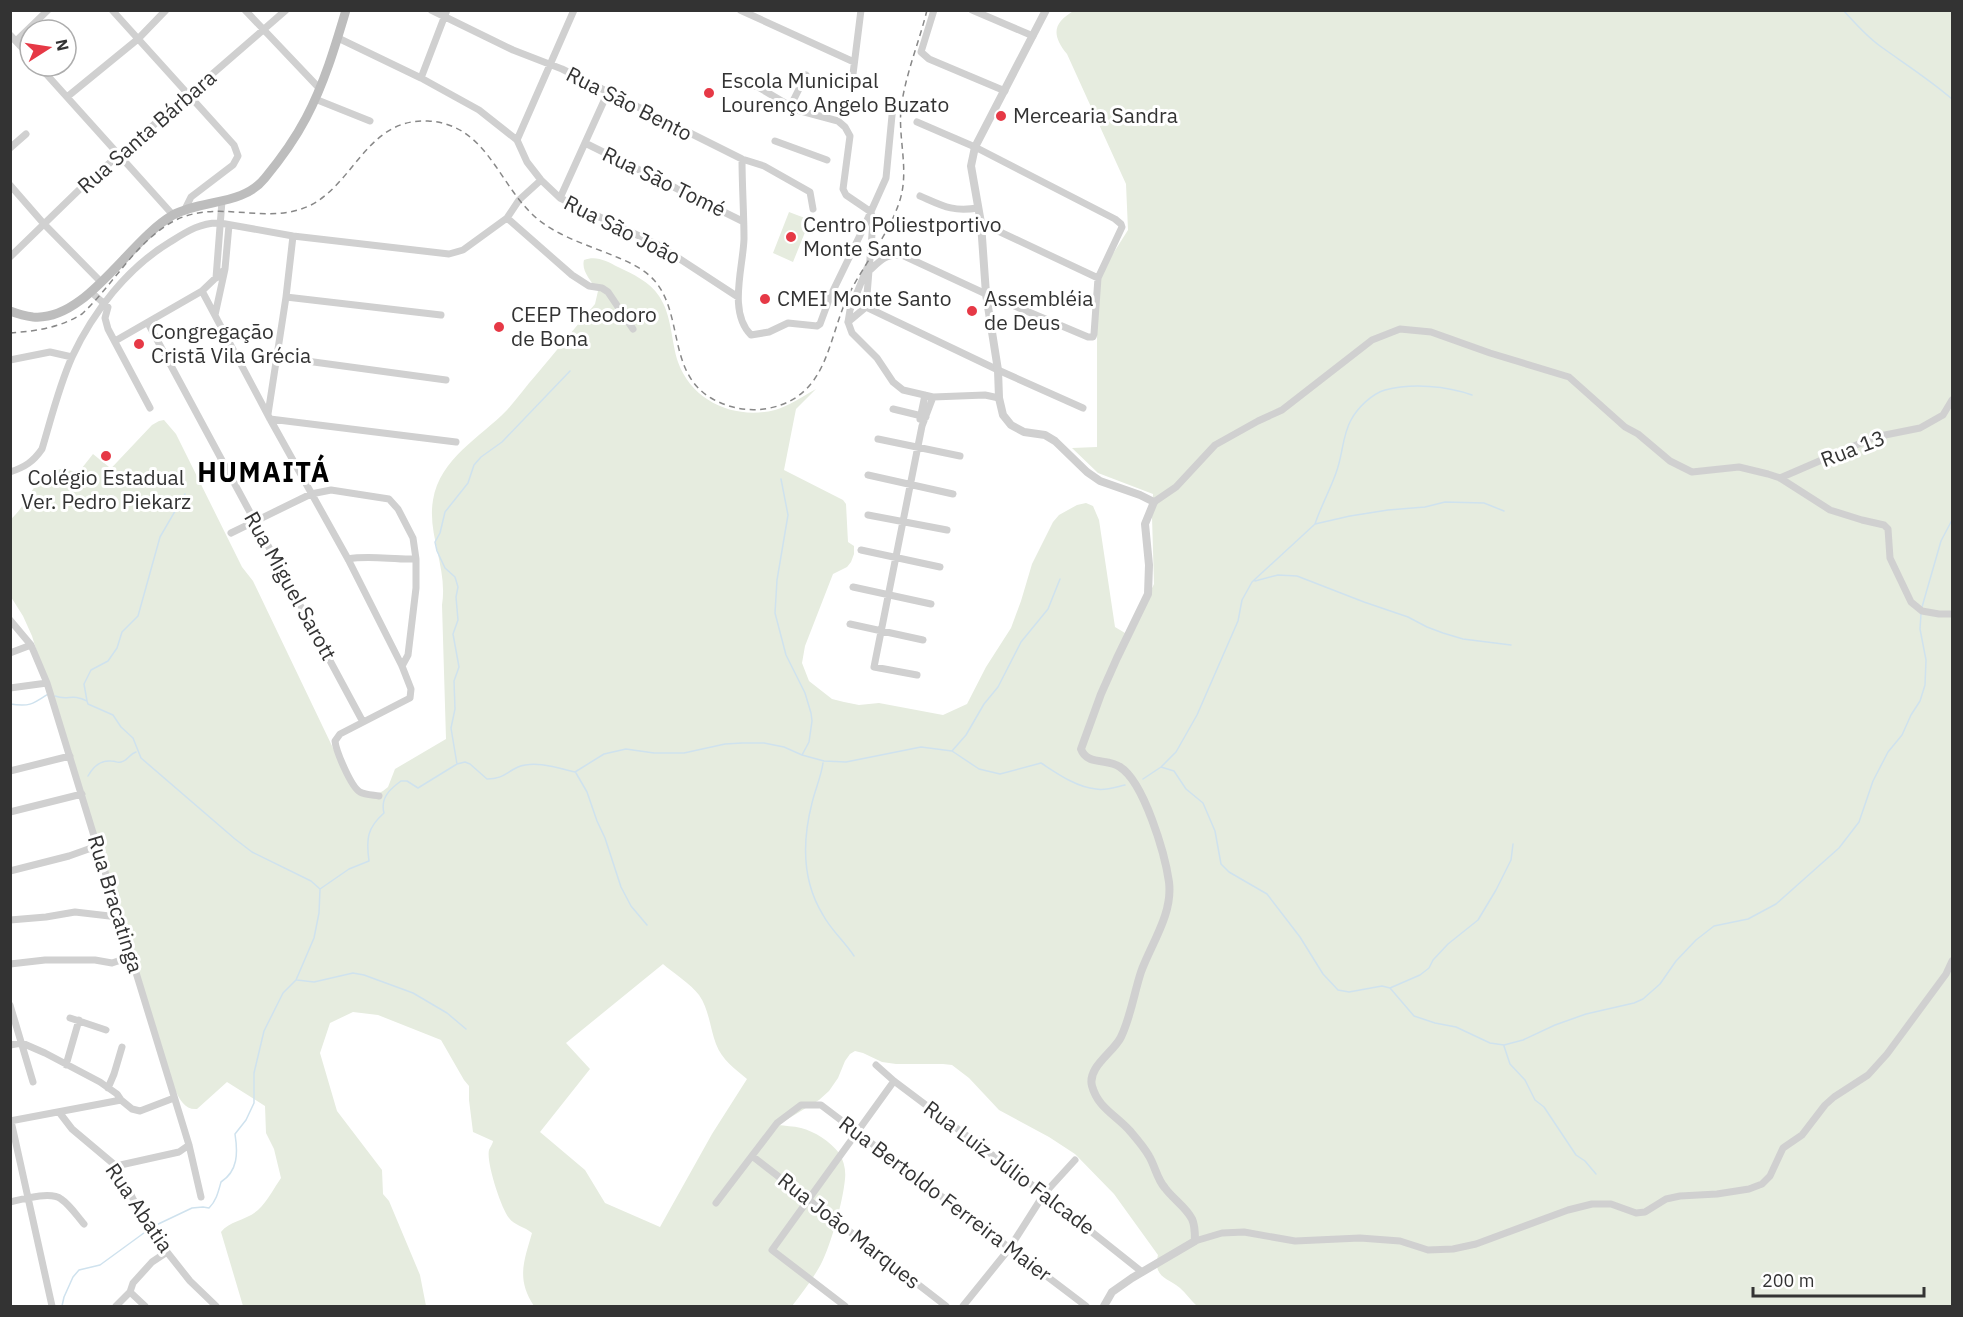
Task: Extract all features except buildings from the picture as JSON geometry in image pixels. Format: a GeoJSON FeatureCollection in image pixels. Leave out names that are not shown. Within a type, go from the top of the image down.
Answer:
{"type":"FeatureCollection","features":[{"type":"Feature","properties":{"kind":"main road"},"geometry":{"type":"LineString","coordinates":[[10,311],[34,317],[51,316],[68,308],[91,292],[138,242],[173,215],[185,209],[222,201],[252,190],[264,180],[306,120],[320,89],[346,10]]}},
{"type":"Feature","properties":{"kind":"street"},"geometry":{"type":"LineString","coordinates":[[13,38],[48,10]]}},
{"type":"Feature","properties":{"kind":"street"},"geometry":{"type":"LineString","coordinates":[[112,10],[190,95],[234,146],[238,156],[233,165],[191,197],[185,209]]}},
{"type":"Feature","properties":{"kind":"street"},"geometry":{"type":"LineString","coordinates":[[67,97],[138,39],[166,10]]}},
{"type":"Feature","properties":{"kind":"street"},"geometry":{"type":"LineString","coordinates":[[245,10],[320,89]]}},
{"type":"Feature","properties":{"kind":"street","name":"Rua Santa Bárbara"},"geometry":{"type":"LineString","coordinates":[[10,257],[82,188],[286,10]]}},
{"type":"Feature","properties":{"kind":"street","name":"Rua São Bento"},"geometry":{"type":"LineString","coordinates":[[431,10],[446,14],[513,50],[608,92],[742,159],[764,166],[810,192],[813,209]]}},
{"type":"Feature","properties":{"kind":"street"},"geometry":{"type":"LineString","coordinates":[[517,140],[574,10]]}},
{"type":"Feature","properties":{"kind":"street"},"geometry":{"type":"LineString","coordinates":[[740,10],[854,62]]}},
{"type":"Feature","properties":{"kind":"street"},"geometry":{"type":"LineString","coordinates":[[852,82],[861,10]]}},
{"type":"Feature","properties":{"kind":"street"},"geometry":{"type":"LineString","coordinates":[[934,10],[921,52],[929,59],[1005,91]]}},
{"type":"Feature","properties":{"kind":"street"},"geometry":{"type":"LineString","coordinates":[[972,10],[1033,36]]}},
{"type":"Feature","properties":{"kind":"street"},"geometry":{"type":"LineString","coordinates":[[1046,10],[975,147],[971,166],[981,222],[986,294],[998,370],[999,398],[1003,415],[1011,425],[1024,432],[1045,435],[1055,441],[1087,472],[1100,481],[1154,502]]}},
{"type":"Feature","properties":{"kind":"street"},"geometry":{"type":"LineString","coordinates":[[421,78],[446,14]]}},
{"type":"Feature","properties":{"kind":"street","name":"Rua São João"},"geometry":{"type":"LineString","coordinates":[[338,38],[421,78],[479,110],[517,140],[527,162],[541,180],[560,198],[660,246],[738,297]]}},
{"type":"Feature","properties":{"kind":"street"},"geometry":{"type":"LineString","coordinates":[[790,107],[806,75]]}},
{"type":"Feature","properties":{"kind":"street"},"geometry":{"type":"LineString","coordinates":[[50,78],[173,215]]}},
{"type":"Feature","properties":{"kind":"street"},"geometry":{"type":"LineString","coordinates":[[734,80],[758,87],[803,113],[838,121],[850,136],[843,189],[846,195],[871,212],[873,222],[866,307],[848,322]]}},
{"type":"Feature","properties":{"kind":"street"},"geometry":{"type":"LineString","coordinates":[[560,198],[608,92]]}},
{"type":"Feature","properties":{"kind":"street"},"geometry":{"type":"LineString","coordinates":[[315,99],[370,121]]}},
{"type":"Feature","properties":{"kind":"street"},"geometry":{"type":"LineString","coordinates":[[742,159],[744,238],[738,297],[745,329],[751,335],[769,332],[788,323],[814,327],[820,324],[830,297],[886,178],[893,105]]}},
{"type":"Feature","properties":{"kind":"street"},"geometry":{"type":"LineString","coordinates":[[917,122],[975,147],[1115,219],[1122,227],[1098,278],[1093,337],[1088,338],[902,255],[891,254],[869,267],[850,310],[848,322],[852,333],[877,358],[893,382],[903,390],[929,396],[985,394],[999,398]]}},
{"type":"Feature","properties":{"kind":"street"},"geometry":{"type":"LineString","coordinates":[[10,148],[26,134]]}},
{"type":"Feature","properties":{"kind":"street"},"geometry":{"type":"LineString","coordinates":[[775,141],[827,160]]}},
{"type":"Feature","properties":{"kind":"street","name":"Rua São Tomé"},"geometry":{"type":"LineString","coordinates":[[585,143],[742,221]]}},
{"type":"Feature","properties":{"kind":"street"},"geometry":{"type":"LineString","coordinates":[[10,472],[23,468],[42,450],[72,357],[93,318],[134,270],[162,247],[190,230],[208,222],[220,223],[292,236],[448,254],[463,249],[507,218],[519,201],[541,180]]}},
{"type":"Feature","properties":{"kind":"street"},"geometry":{"type":"LineString","coordinates":[[10,185],[44,224],[101,282]]}},
{"type":"Feature","properties":{"kind":"street"},"geometry":{"type":"LineString","coordinates":[[920,196],[949,209],[961,211],[978,208]]}},
{"type":"Feature","properties":{"kind":"street"},"geometry":{"type":"LineString","coordinates":[[216,278],[222,201]]}},
{"type":"Feature","properties":{"kind":"street"},"geometry":{"type":"LineString","coordinates":[[507,218],[572,275],[590,286],[602,288],[608,292],[633,329]]}},
{"type":"Feature","properties":{"kind":"street"},"geometry":{"type":"LineString","coordinates":[[981,222],[1098,278]]}},
{"type":"Feature","properties":{"kind":"street"},"geometry":{"type":"LineString","coordinates":[[215,315],[225,269],[229,225]]}},
{"type":"Feature","properties":{"kind":"street"},"geometry":{"type":"LineString","coordinates":[[269,417],[292,236]]}},
{"type":"Feature","properties":{"kind":"street"},"geometry":{"type":"LineString","coordinates":[[115,341],[202,291],[225,269]]}},
{"type":"Feature","properties":{"kind":"street"},"geometry":{"type":"LineString","coordinates":[[202,291],[348,560],[402,666],[411,689],[410,698],[340,734],[335,741],[336,748],[356,788],[362,793],[379,796]]}},
{"type":"Feature","properties":{"kind":"street"},"geometry":{"type":"LineString","coordinates":[[91,292],[108,309],[105,321],[150,408]]}},
{"type":"Feature","properties":{"kind":"street"},"geometry":{"type":"LineString","coordinates":[[286,297],[441,315]]}},
{"type":"Feature","properties":{"kind":"street"},"geometry":{"type":"LineString","coordinates":[[866,307],[1083,408]]}},
{"type":"Feature","properties":{"kind":"street","name":"Rua Miguel Sarott"},"geometry":{"type":"LineString","coordinates":[[147,323],[363,722]]}},
{"type":"Feature","properties":{"kind":"street"},"geometry":{"type":"LineString","coordinates":[[1195,1241],[1194,1222],[1190,1215],[1163,1187],[1149,1155],[1128,1129],[1098,1101],[1091,1083],[1096,1069],[1120,1039],[1130,1013],[1141,971],[1165,918],[1169,884],[1149,810],[1137,785],[1119,766],[1089,759],[1083,756],[1081,749],[1117,658],[1148,594],[1149,565],[1145,524],[1154,502],[1176,488],[1215,445],[1282,410],[1372,340],[1400,329],[1431,332],[1569,377],[1625,427],[1638,434],[1670,461],[1692,472],[1739,467],[1780,478],[1830,510],[1884,525],[1888,529],[1890,558],[1911,602],[1922,611],[1953,614]]}},
{"type":"Feature","properties":{"kind":"street"},"geometry":{"type":"LineString","coordinates":[[10,360],[50,352],[72,357]]}},
{"type":"Feature","properties":{"kind":"street"},"geometry":{"type":"LineString","coordinates":[[278,357],[446,380]]}},
{"type":"Feature","properties":{"kind":"street"},"geometry":{"type":"LineString","coordinates":[[918,675],[874,667],[929,396]]}},
{"type":"Feature","properties":{"kind":"street","name":"Rua 13"},"geometry":{"type":"LineString","coordinates":[[1780,478],[1875,437],[1920,428],[1943,415],[1953,400]]}},
{"type":"Feature","properties":{"kind":"street"},"geometry":{"type":"LineString","coordinates":[[893,409],[923,417]]}},
{"type":"Feature","properties":{"kind":"street"},"geometry":{"type":"LineString","coordinates":[[269,417],[456,442]]}},
{"type":"Feature","properties":{"kind":"street"},"geometry":{"type":"LineString","coordinates":[[878,439],[960,456]]}},
{"type":"Feature","properties":{"kind":"street"},"geometry":{"type":"LineString","coordinates":[[868,475],[953,494]]}},
{"type":"Feature","properties":{"kind":"street"},"geometry":{"type":"LineString","coordinates":[[231,533],[311,494],[331,490],[389,500],[398,508],[413,538],[416,559],[416,588],[408,655],[402,666]]}},
{"type":"Feature","properties":{"kind":"street"},"geometry":{"type":"LineString","coordinates":[[868,515],[947,530]]}},
{"type":"Feature","properties":{"kind":"street"},"geometry":{"type":"LineString","coordinates":[[861,550],[940,567]]}},
{"type":"Feature","properties":{"kind":"street"},"geometry":{"type":"LineString","coordinates":[[348,560],[366,557],[391,560],[416,559]]}},
{"type":"Feature","properties":{"kind":"street"},"geometry":{"type":"LineString","coordinates":[[853,586],[888,596],[931,604]]}},
{"type":"Feature","properties":{"kind":"street","name":"Rua Bracatinga"},"geometry":{"type":"LineString","coordinates":[[10,620],[31,645],[47,683],[189,1145],[201,1197]]}},
{"type":"Feature","properties":{"kind":"street"},"geometry":{"type":"LineString","coordinates":[[850,624],[923,640]]}},
{"type":"Feature","properties":{"kind":"street"},"geometry":{"type":"LineString","coordinates":[[10,653],[31,645]]}},
{"type":"Feature","properties":{"kind":"street"},"geometry":{"type":"LineString","coordinates":[[10,688],[47,683]]}},
{"type":"Feature","properties":{"kind":"street"},"geometry":{"type":"LineString","coordinates":[[10,771],[70,756]]}},
{"type":"Feature","properties":{"kind":"street"},"geometry":{"type":"LineString","coordinates":[[10,812],[82,794]]}},
{"type":"Feature","properties":{"kind":"street"},"geometry":{"type":"LineString","coordinates":[[10,871],[69,856],[97,846]]}},
{"type":"Feature","properties":{"kind":"street"},"geometry":{"type":"LineString","coordinates":[[10,920],[75,912],[118,917]]}},
{"type":"Feature","properties":{"kind":"street"},"geometry":{"type":"LineString","coordinates":[[10,964],[45,960],[95,960],[112,963],[130,957]]}},
{"type":"Feature","properties":{"kind":"street"},"geometry":{"type":"LineString","coordinates":[[1104,1306],[1112,1292],[1142,1272],[1195,1241],[1222,1233],[1244,1232],[1295,1241],[1360,1238],[1400,1241],[1428,1250],[1453,1249],[1476,1244],[1568,1210],[1592,1204],[1611,1204],[1636,1213],[1645,1212],[1666,1199],[1749,1189],[1762,1184],[1770,1176],[1783,1148],[1802,1135],[1826,1105],[1868,1075],[1887,1054],[1946,974],[1953,961]]}},
{"type":"Feature","properties":{"kind":"street"},"geometry":{"type":"LineString","coordinates":[[10,1005],[33,1082]]}},
{"type":"Feature","properties":{"kind":"street"},"geometry":{"type":"LineString","coordinates":[[70,1018],[106,1030]]}},
{"type":"Feature","properties":{"kind":"street"},"geometry":{"type":"LineString","coordinates":[[66,1065],[79,1020]]}},
{"type":"Feature","properties":{"kind":"street"},"geometry":{"type":"LineString","coordinates":[[10,1045],[22,1043],[66,1065],[108,1088],[117,1094],[120,1100],[140,1111],[174,1098]]}},
{"type":"Feature","properties":{"kind":"street"},"geometry":{"type":"LineString","coordinates":[[108,1088],[122,1047]]}},
{"type":"Feature","properties":{"kind":"street","name":"Rua Luiz Júlio Falcade"},"geometry":{"type":"LineString","coordinates":[[876,1065],[1142,1272]]}},
{"type":"Feature","properties":{"kind":"street"},"geometry":{"type":"LineString","coordinates":[[845,1306],[772,1250],[894,1081]]}},
{"type":"Feature","properties":{"kind":"street"},"geometry":{"type":"LineString","coordinates":[[52,1306],[11,1121],[120,1100]]}},
{"type":"Feature","properties":{"kind":"street","name":"Rua Bertoldo Ferreira Maier"},"geometry":{"type":"LineString","coordinates":[[752,1156],[777,1123],[801,1105],[821,1105],[1086,1306]]}},
{"type":"Feature","properties":{"kind":"street","name":"Rua Abatia"},"geometry":{"type":"LineString","coordinates":[[59,1112],[72,1129],[116,1166],[144,1220],[190,1281],[216,1306]]}},
{"type":"Feature","properties":{"kind":"street"},"geometry":{"type":"LineString","coordinates":[[116,1166],[179,1152],[189,1145]]}},
{"type":"Feature","properties":{"kind":"street"},"geometry":{"type":"LineString","coordinates":[[716,1203],[752,1156]]}},
{"type":"Feature","properties":{"kind":"street","name":"Rua João Marques"},"geometry":{"type":"LineString","coordinates":[[752,1156],[946,1306]]}},
{"type":"Feature","properties":{"kind":"street"},"geometry":{"type":"LineString","coordinates":[[963,1306],[1009,1249],[1044,1194],[1075,1160]]}},
{"type":"Feature","properties":{"kind":"street"},"geometry":{"type":"LineString","coordinates":[[10,1202],[28,1197],[60,1197],[84,1224]]}},
{"type":"Feature","properties":{"kind":"street"},"geometry":{"type":"LineString","coordinates":[[116,1306],[130,1292],[133,1283],[152,1262],[167,1252]]}},
{"type":"Feature","properties":{"kind":"street"},"geometry":{"type":"LineString","coordinates":[[130,1292],[145,1306]]}},
{"type":"Feature","properties":{"kind":"shaded area"},"geometry":{"type":"Polygon","coordinates":[[[1075,10],[1952,11],[1952,1306],[1197,1306],[1180,1288],[1162,1276],[1157,1268],[1158,1255],[1114,1194],[1075,1154],[999,1110],[969,1078],[952,1065],[882,1062],[855,1051],[845,1061],[838,1078],[829,1091],[819,1100],[778,1125],[801,1128],[832,1145],[839,1153],[845,1172],[839,1211],[825,1256],[792,1306],[534,1306],[528,1296],[523,1278],[524,1261],[532,1233],[509,1218],[502,1205],[490,1164],[489,1150],[493,1141],[473,1132],[469,1086],[441,1040],[378,1015],[353,1012],[330,1023],[320,1053],[337,1111],[382,1170],[383,1194],[389,1201],[420,1275],[426,1306],[243,1306],[221,1232],[229,1225],[258,1210],[281,1178],[274,1149],[266,1133],[265,1106],[227,1082],[197,1109],[186,1106],[175,1090],[32,636],[11,597],[10,520],[45,475],[53,470],[64,469],[78,473],[93,454],[109,467],[101,479],[152,425],[164,420],[176,434],[242,567],[253,581],[344,771],[356,789],[377,794],[388,787],[395,769],[446,739],[443,591],[432,513],[437,485],[452,460],[507,410],[595,304],[598,291],[587,276],[583,264],[584,260],[597,258],[635,276],[655,291],[666,311],[678,362],[685,376],[694,388],[717,405],[745,412],[775,410],[816,389],[796,409],[784,470],[843,500],[846,504],[848,542],[854,546],[854,554],[847,567],[833,574],[805,646],[802,663],[809,681],[832,699],[859,705],[879,703],[943,715],[967,704],[986,667],[1011,628],[1032,564],[1053,522],[1059,515],[1077,505],[1086,503],[1093,506],[1099,520],[1115,627],[1130,636],[1154,584],[1153,494],[1098,473],[1072,448],[1097,447],[1097,279],[1128,230],[1126,184],[1067,54],[1058,41],[1057,29],[1075,10]],[[663,964],[566,1043],[590,1069],[540,1132],[585,1170],[605,1203],[660,1227],[712,1134],[747,1079],[729,1064],[719,1050],[705,1006],[699,995],[663,964]]]}},
{"type":"Feature","properties":{"kind":"shaded area","name":"Centro Poliestportivo Monte Santo"},"geometry":{"type":"Polygon","coordinates":[[[789,212],[810,220],[793,262],[773,253],[789,212]]]}},
{"type":"Feature","properties":{"kind":"waterway"},"geometry":{"type":"LineString","coordinates":[[1843,10],[1875,42],[1952,99]]}},
{"type":"Feature","properties":{"kind":"waterway"},"geometry":{"type":"LineString","coordinates":[[457,764],[451,728],[455,709],[454,681],[459,667],[453,634],[458,620],[456,597],[458,587],[455,577],[445,568],[435,542],[440,533],[445,512],[468,483],[474,465],[502,442],[570,371]]}},
{"type":"Feature","properties":{"kind":"waterway"},"geometry":{"type":"LineString","coordinates":[[1315,524],[1336,473],[1348,426],[1357,410],[1370,398],[1385,390],[1418,386],[1441,388],[1472,395]]}},
{"type":"Feature","properties":{"kind":"waterway"},"geometry":{"type":"LineString","coordinates":[[781,479],[788,515],[777,580],[775,613],[786,655],[805,693],[811,713],[809,742],[802,755]]}},
{"type":"Feature","properties":{"kind":"waterway"},"geometry":{"type":"LineString","coordinates":[[87,701],[84,684],[91,670],[108,661],[117,648],[122,632],[138,616],[160,537],[185,494]]}},
{"type":"Feature","properties":{"kind":"waterway"},"geometry":{"type":"LineString","coordinates":[[1143,779],[1161,767],[1176,752],[1197,715],[1238,621],[1242,600],[1252,582],[1315,524],[1350,516],[1425,507],[1445,502],[1484,503],[1504,511]]}},
{"type":"Feature","properties":{"kind":"waterway"},"geometry":{"type":"LineString","coordinates":[[1922,607],[1941,541],[1952,520]]}},
{"type":"Feature","properties":{"kind":"waterway"},"geometry":{"type":"LineString","coordinates":[[1255,581],[1278,575],[1297,576],[1408,617],[1443,633],[1463,639],[1511,645]]}},
{"type":"Feature","properties":{"kind":"waterway"},"geometry":{"type":"LineString","coordinates":[[952,751],[966,735],[984,704],[998,687],[1021,642],[1048,609],[1060,579]]}},
{"type":"Feature","properties":{"kind":"waterway"},"geometry":{"type":"LineString","coordinates":[[1390,988],[1414,1016],[1456,1027],[1490,1043],[1504,1045],[1523,1040],[1586,1014],[1643,999],[1660,984],[1676,961],[1696,940],[1714,926],[1748,919],[1776,904],[1839,848],[1859,822],[1873,781],[1888,752],[1902,735],[1920,701],[1925,685],[1926,660],[1920,629],[1921,614]]}},
{"type":"Feature","properties":{"kind":"waterway"},"geometry":{"type":"LineString","coordinates":[[10,704],[31,704],[48,694]]}},
{"type":"Feature","properties":{"kind":"waterway"},"geometry":{"type":"LineString","coordinates":[[55,696],[82,699],[113,715],[121,727],[133,738],[141,758],[235,839],[252,852],[311,881],[320,889]]}},
{"type":"Feature","properties":{"kind":"waterway"},"geometry":{"type":"LineString","coordinates":[[152,1227],[192,1208],[209,1208],[215,1200],[221,1182],[231,1173],[236,1161],[235,1134],[246,1120],[254,1103],[254,1073],[264,1031],[283,993],[296,980],[314,938],[319,913],[320,889],[349,869],[369,861],[369,834],[384,813],[383,803],[387,794],[401,781],[407,781],[418,788],[457,764],[465,762],[487,779],[492,779],[518,767],[532,764],[575,772],[604,754],[626,749],[654,753],[684,753],[725,744],[764,743],[784,747],[824,761],[846,762],[921,747],[952,751],[979,769],[1000,774],[1041,763],[1081,786],[1103,790],[1125,785]]}},
{"type":"Feature","properties":{"kind":"waterway"},"geometry":{"type":"LineString","coordinates":[[88,776],[100,763],[123,761],[136,752]]}},
{"type":"Feature","properties":{"kind":"waterway"},"geometry":{"type":"LineString","coordinates":[[823,763],[807,832],[808,875],[811,889],[823,915],[854,956]]}},
{"type":"Feature","properties":{"kind":"waterway"},"geometry":{"type":"LineString","coordinates":[[1161,767],[1174,771],[1186,789],[1203,803],[1215,831],[1221,864],[1229,872],[1267,894],[1300,937],[1323,974],[1338,990],[1349,992],[1382,986],[1390,988],[1420,975],[1429,968],[1433,960],[1448,944],[1478,920],[1511,860],[1513,844]]}},
{"type":"Feature","properties":{"kind":"waterway"},"geometry":{"type":"LineString","coordinates":[[576,773],[587,792],[621,887],[631,906],[647,925]]}},
{"type":"Feature","properties":{"kind":"waterway"},"geometry":{"type":"LineString","coordinates":[[297,980],[314,982],[353,973],[364,975],[413,993],[447,1013],[466,1029]]}},
{"type":"Feature","properties":{"kind":"waterway"},"geometry":{"type":"LineString","coordinates":[[1504,1046],[1510,1064],[1525,1080],[1535,1100],[1544,1107],[1576,1155],[1585,1161],[1596,1174]]}},
{"type":"Feature","properties":{"kind":"waterway"},"geometry":{"type":"LineString","coordinates":[[62,1306],[73,1277],[79,1270],[100,1265],[148,1230]]}},
{"type":"Feature","properties":{"kind":"railway"},"geometry":{"type":"LineString","coordinates":[[10,333],[48,328],[65,323],[82,314],[135,253],[172,222],[189,215],[207,212],[277,213],[294,211],[311,205],[326,195],[376,140],[408,123],[428,121],[447,124],[476,142],[488,155],[518,199],[549,227],[560,234],[628,262],[650,276],[663,294],[669,309],[688,373],[697,387],[711,398],[725,405],[755,410],[790,401],[805,391],[816,377],[824,362],[850,292],[889,225],[899,203],[904,180],[901,109],[909,71],[927,10]]}},
{"type":"Feature","properties":{"kind":"place","name":"Escola Municipal Lourenço Angelo Buzato"},"geometry":{"type":"Point","coordinates":[709,93]}},
{"type":"Feature","properties":{"kind":"place","name":"Mercearia Sandra"},"geometry":{"type":"Point","coordinates":[1001,116]}},
{"type":"Feature","properties":{"kind":"place","name":"Centro Poliestportivo Monte Santo"},"geometry":{"type":"Point","coordinates":[791,237]}},
{"type":"Feature","properties":{"kind":"place","name":"CMEI Monte Santo"},"geometry":{"type":"Point","coordinates":[765,299]}},
{"type":"Feature","properties":{"kind":"place","name":"Assembléia de Deus"},"geometry":{"type":"Point","coordinates":[972,311]}},
{"type":"Feature","properties":{"kind":"place","name":"CEEP Theodoro de Bona"},"geometry":{"type":"Point","coordinates":[499,327]}},
{"type":"Feature","properties":{"kind":"place","name":"Congregação Cristã Vila Grécia"},"geometry":{"type":"Point","coordinates":[139,344]}},
{"type":"Feature","properties":{"kind":"place","name":"Colégio Estadual Ver. Pedro Piekarz"},"geometry":{"type":"Point","coordinates":[106,456]}},
{"type":"Feature","properties":{"kind":"district","name":"HUMAITÁ"},"geometry":{"type":"Point","coordinates":[264,473]}}]}
